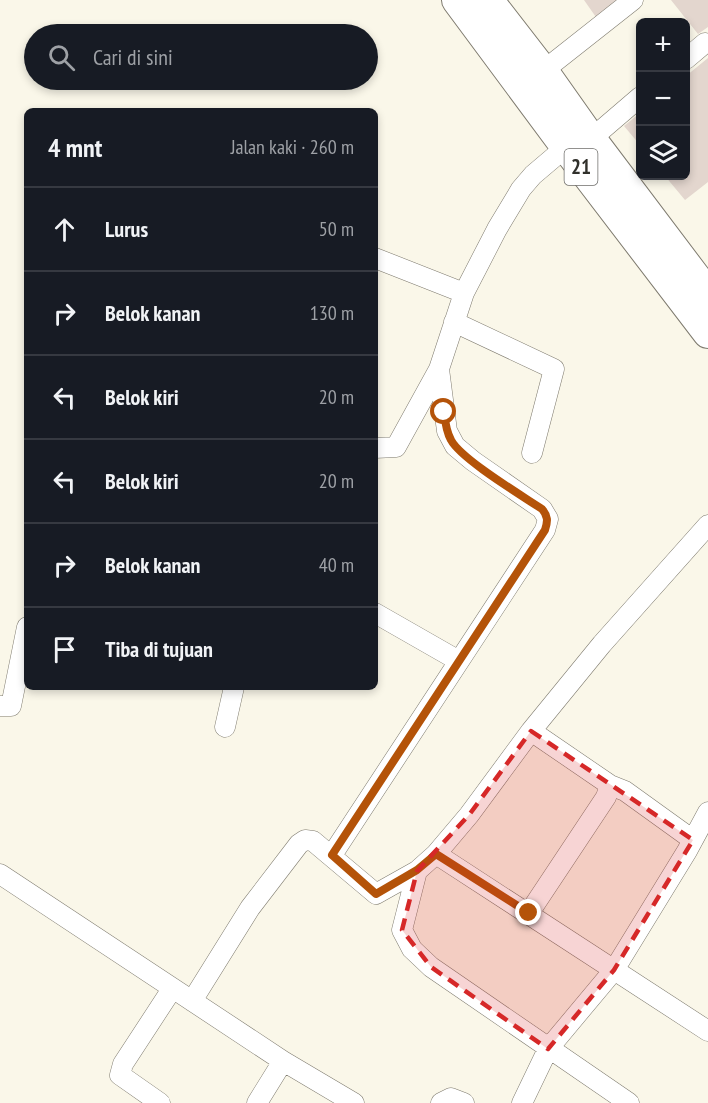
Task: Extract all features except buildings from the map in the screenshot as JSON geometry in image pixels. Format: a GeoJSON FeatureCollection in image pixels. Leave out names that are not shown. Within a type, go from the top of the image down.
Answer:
{"type":"FeatureCollection","features":[{"type":"Feature","properties":{"kind":"highway","name":"21"},"geometry":{"type":"LineString","coordinates":[[457,0],[708,294]]}},
{"type":"Feature","properties":{"kind":"highway","name":"21"},"geometry":{"type":"LineString","coordinates":[[488,0],[543,70],[578,143],[708,333]]}},
{"type":"Feature","properties":{"kind":"street"},"geometry":{"type":"LineString","coordinates":[[543,70],[633,0]]}},
{"type":"Feature","properties":{"kind":"street"},"geometry":{"type":"LineString","coordinates":[[690,56],[705,43]]}},
{"type":"Feature","properties":{"kind":"street"},"geometry":{"type":"LineString","coordinates":[[378,449],[396,447],[439,369],[464,293],[496,229],[521,189],[533,176],[636,100]]}},
{"type":"Feature","properties":{"kind":"street"},"geometry":{"type":"LineString","coordinates":[[378,259],[464,293]]}},
{"type":"Feature","properties":{"kind":"street"},"geometry":{"type":"LineString","coordinates":[[454,322],[554,369],[532,453]]}},
{"type":"Feature","properties":{"kind":"street"},"geometry":{"type":"LineString","coordinates":[[332,855],[545,530],[548,519],[542,509],[455,446],[447,432],[439,369]]}},
{"type":"Feature","properties":{"kind":"street"},"geometry":{"type":"LineString","coordinates":[[192,1001],[250,909],[299,844],[306,840],[314,841],[376,894],[417,870],[436,854],[602,644],[708,525]]}},
{"type":"Feature","properties":{"kind":"street"},"geometry":{"type":"LineString","coordinates":[[378,615],[459,661]]}},
{"type":"Feature","properties":{"kind":"street"},"geometry":{"type":"LineString","coordinates":[[0,706],[11,706],[24,642]]}},
{"type":"Feature","properties":{"kind":"street"},"geometry":{"type":"LineString","coordinates":[[225,727],[233,690]]}},
{"type":"Feature","properties":{"kind":"street"},"geometry":{"type":"LineString","coordinates":[[531,731],[610,785],[625,791],[693,840]]}},
{"type":"Feature","properties":{"kind":"street"},"geometry":{"type":"LineString","coordinates":[[529,913],[606,798],[610,785]]}},
{"type":"Feature","properties":{"kind":"street"},"geometry":{"type":"LineString","coordinates":[[522,1103],[548,1049],[614,970],[708,812]]}},
{"type":"Feature","properties":{"kind":"street"},"geometry":{"type":"LineString","coordinates":[[436,854],[708,1031]]}},
{"type":"Feature","properties":{"kind":"street"},"geometry":{"type":"LineString","coordinates":[[417,870],[402,930],[412,949],[431,967],[629,1103]]}},
{"type":"Feature","properties":{"kind":"street"},"geometry":{"type":"LineString","coordinates":[[0,874],[283,1061],[354,1103]]}},
{"type":"Feature","properties":{"kind":"street"},"geometry":{"type":"LineString","coordinates":[[160,1103],[120,1075],[123,1064],[172,989]]}},
{"type":"Feature","properties":{"kind":"street"},"geometry":{"type":"LineString","coordinates":[[257,1103],[283,1061]]}},
{"type":"Feature","properties":{"kind":"street"},"geometry":{"type":"LineString","coordinates":[[441,1103],[451,1098],[464,1103]]}},
{"type":"Feature","properties":{"kind":"highlighted area"},"geometry":{"type":"Polygon","coordinates":[[[531,731],[693,840],[614,970],[548,1049],[431,967],[402,930],[417,871],[469,815],[531,731]]]}},
{"type":"Feature","properties":{"kind":"route"},"geometry":{"type":"LineString","coordinates":[[444,412],[447,432],[455,446],[542,509],[548,519],[547,524],[332,855],[376,894],[417,870],[436,854],[529,913]]}}]}
